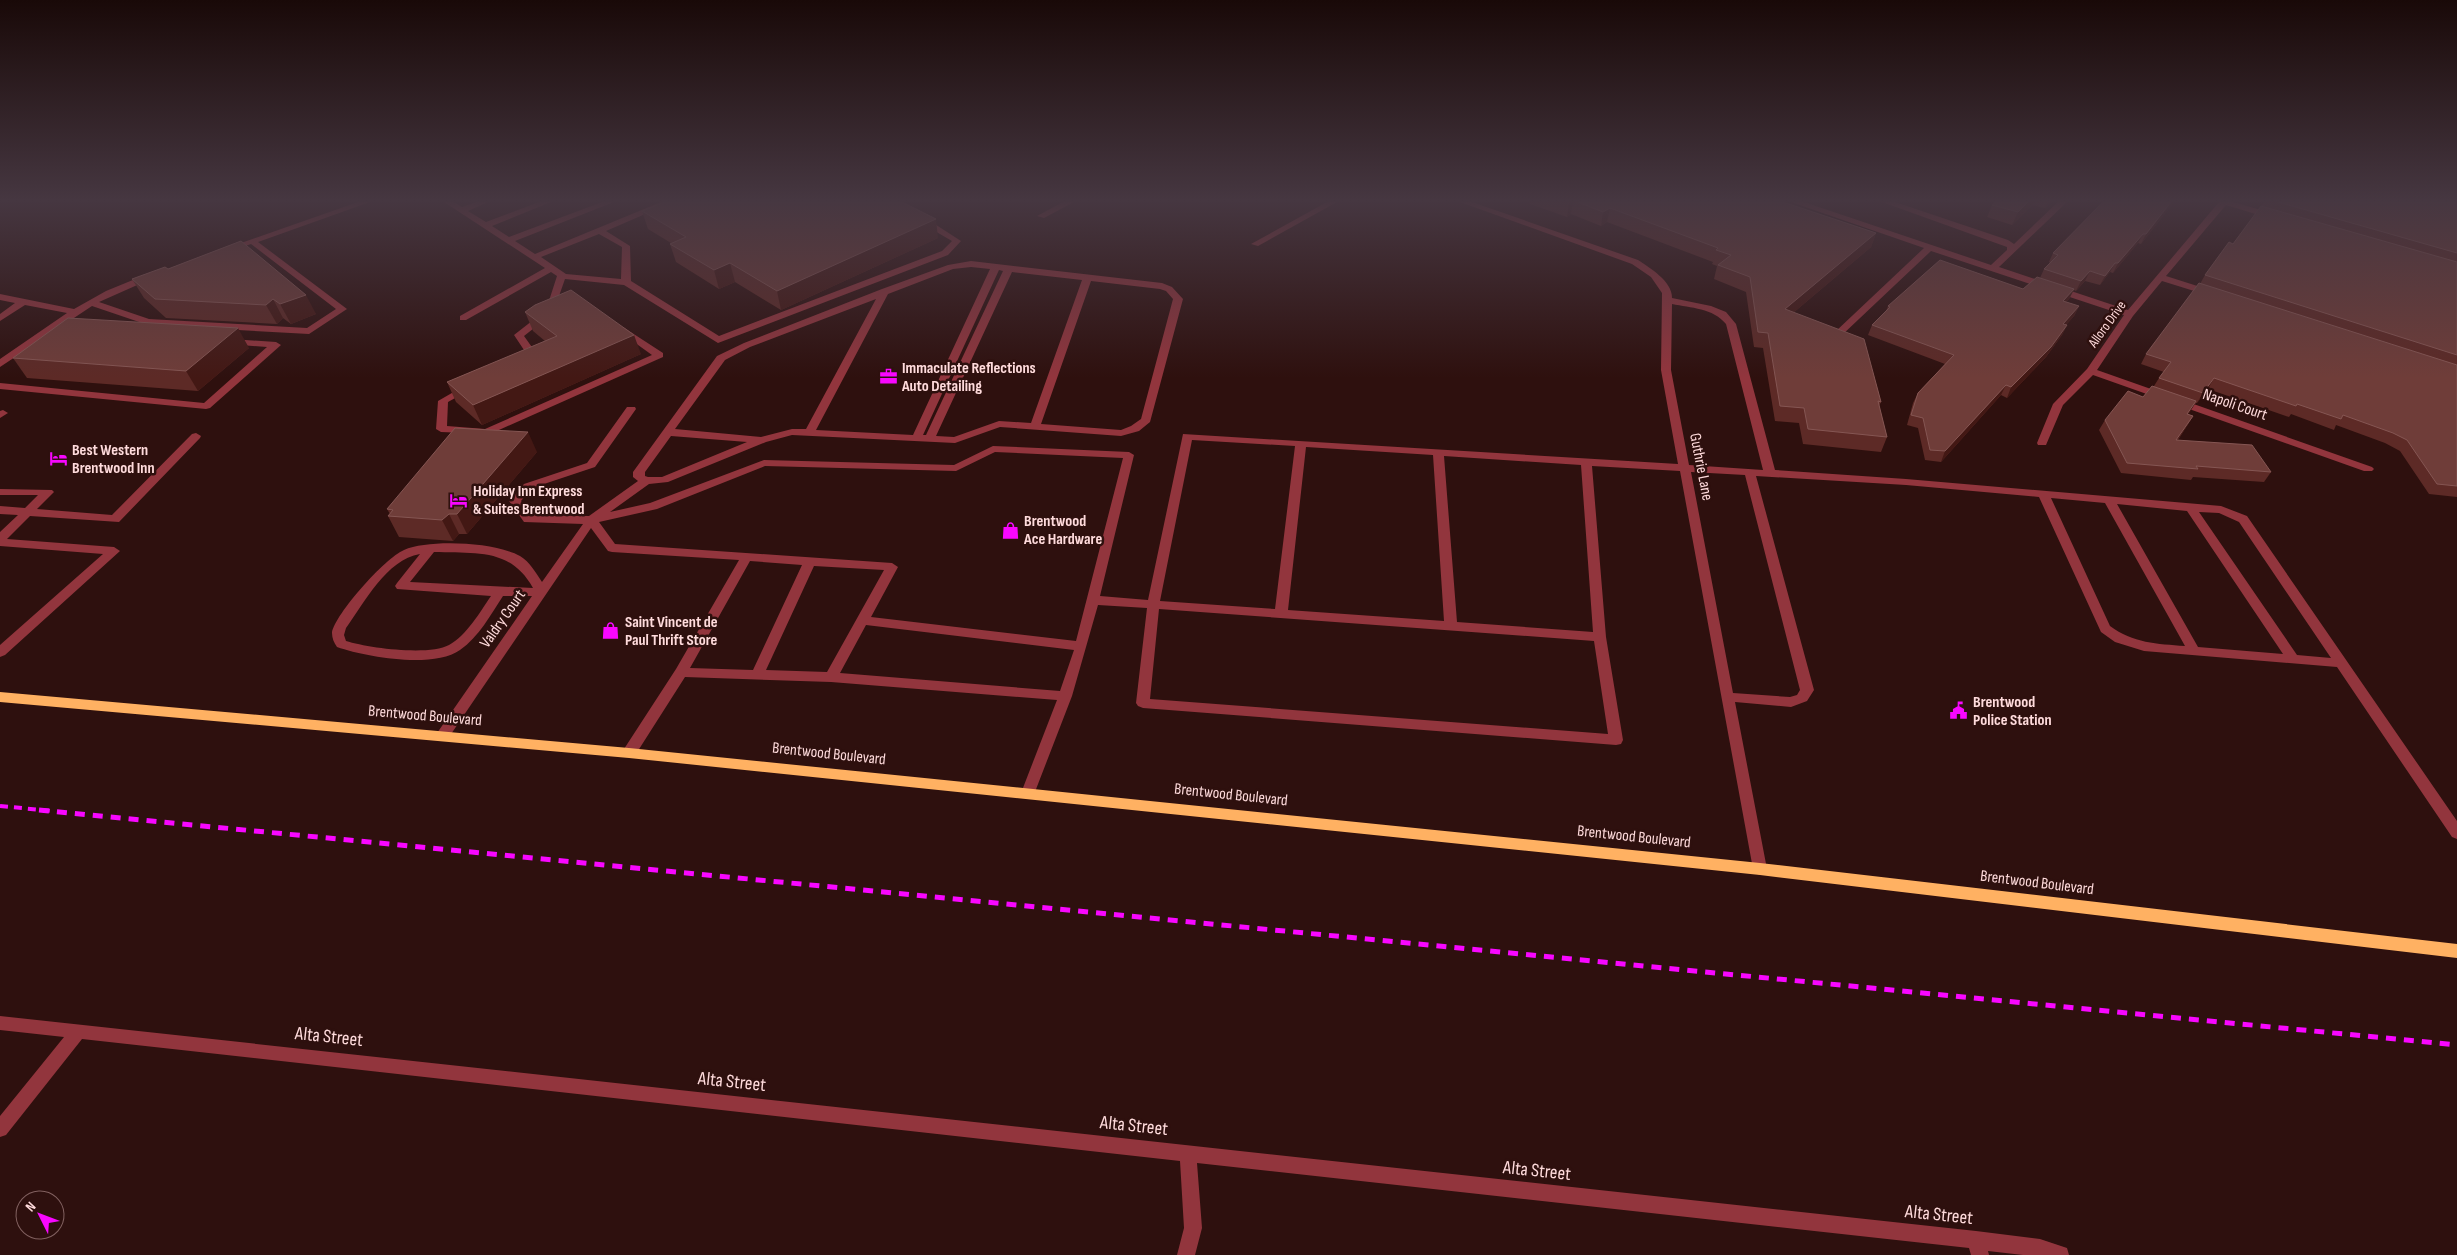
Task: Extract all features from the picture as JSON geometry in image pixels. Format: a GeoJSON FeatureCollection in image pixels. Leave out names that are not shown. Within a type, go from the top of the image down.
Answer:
{"type":"FeatureCollection","features":[{"type":"Feature","properties":{"kind":"main road","name":"Brentwood Boulevard"},"geometry":{"type":"LineString","coordinates":[[0,698],[629,752],[1028,793],[1760,869],[2457,951]]}},
{"type":"Feature","properties":{"kind":"street"},"geometry":{"type":"LineString","coordinates":[[92,303],[148,322],[309,331],[342,309],[278,261]]}},
{"type":"Feature","properties":{"kind":"street"},"geometry":{"type":"LineString","coordinates":[[540,261],[561,276],[626,282],[718,340],[924,261]]}},
{"type":"Feature","properties":{"kind":"street"},"geometry":{"type":"LineString","coordinates":[[626,261],[626,282]]}},
{"type":"Feature","properties":{"kind":"street","name":"Guthrie Lane"},"geometry":{"type":"LineString","coordinates":[[1631,261],[1654,275],[1667,294],[1666,370],[1760,869]]}},
{"type":"Feature","properties":{"kind":"street"},"geometry":{"type":"LineString","coordinates":[[1838,334],[1917,261]]}},
{"type":"Feature","properties":{"kind":"street"},"geometry":{"type":"LineString","coordinates":[[1967,261],[2130,314]]}},
{"type":"Feature","properties":{"kind":"street"},"geometry":{"type":"LineString","coordinates":[[1992,269],[2001,261]]}},
{"type":"Feature","properties":{"kind":"street","name":"Alloro Drive"},"geometry":{"type":"LineString","coordinates":[[2042,443],[2058,404],[2091,371],[2130,314],[2176,261]]}},
{"type":"Feature","properties":{"kind":"street"},"geometry":{"type":"LineString","coordinates":[[591,520],[646,482],[664,480],[762,440],[792,432],[810,431],[929,440],[955,440],[999,424],[1121,433],[1141,426],[1146,420],[1178,299],[1174,293],[1162,286],[996,266],[962,265],[885,291],[730,351],[721,358],[639,472],[640,477],[646,482]]}},
{"type":"Feature","properties":{"kind":"street"},"geometry":{"type":"LineString","coordinates":[[916,439],[996,266]]}},
{"type":"Feature","properties":{"kind":"street"},"geometry":{"type":"LineString","coordinates":[[463,318],[551,268]]}},
{"type":"Feature","properties":{"kind":"street"},"geometry":{"type":"LineString","coordinates":[[929,440],[1009,268]]}},
{"type":"Feature","properties":{"kind":"street"},"geometry":{"type":"LineString","coordinates":[[0,364],[74,312],[125,285],[162,272]]}},
{"type":"Feature","properties":{"kind":"street"},"geometry":{"type":"LineString","coordinates":[[518,365],[534,357],[519,335],[550,311],[558,301],[561,276]]}},
{"type":"Feature","properties":{"kind":"street"},"geometry":{"type":"LineString","coordinates":[[1035,426],[1088,277]]}},
{"type":"Feature","properties":{"kind":"street"},"geometry":{"type":"LineString","coordinates":[[2162,278],[2219,296]]}},
{"type":"Feature","properties":{"kind":"street"},"geometry":{"type":"LineString","coordinates":[[810,431],[885,291]]}},
{"type":"Feature","properties":{"kind":"street"},"geometry":{"type":"LineString","coordinates":[[0,296],[74,312]]}},
{"type":"Feature","properties":{"kind":"street"},"geometry":{"type":"LineString","coordinates":[[1667,300],[1708,308],[1723,314],[1731,324],[1770,474]]}},
{"type":"Feature","properties":{"kind":"street"},"geometry":{"type":"LineString","coordinates":[[0,318],[23,302]]}},
{"type":"Feature","properties":{"kind":"street"},"geometry":{"type":"LineString","coordinates":[[476,385],[443,400],[441,429],[486,432],[659,355],[614,324]]}},
{"type":"Feature","properties":{"kind":"street"},"geometry":{"type":"LineString","coordinates":[[47,330],[66,331]]}},
{"type":"Feature","properties":{"kind":"street"},"geometry":{"type":"LineString","coordinates":[[0,386],[206,406],[276,345],[219,342]]}},
{"type":"Feature","properties":{"kind":"street","name":"Napoli Court"},"geometry":{"type":"LineString","coordinates":[[2091,371],[2368,469]]}},
{"type":"Feature","properties":{"kind":"street"},"geometry":{"type":"LineString","coordinates":[[631,409],[592,465],[528,486],[515,501],[528,519],[591,520],[653,506],[764,463],[956,468],[993,449],[1129,455],[1080,646],[1065,696],[1028,793]]}},
{"type":"Feature","properties":{"kind":"street"},"geometry":{"type":"LineString","coordinates":[[667,432],[762,440]]}},
{"type":"Feature","properties":{"kind":"street"},"geometry":{"type":"LineString","coordinates":[[0,510],[29,510],[115,518],[196,436]]}},
{"type":"Feature","properties":{"kind":"street"},"geometry":{"type":"LineString","coordinates":[[1586,462],[1600,637],[1616,740],[1143,703],[1153,605],[1187,436],[1586,462],[1685,470],[1906,482],[2220,510],[2243,519],[2457,833]]}},
{"type":"Feature","properties":{"kind":"street"},"geometry":{"type":"LineString","coordinates":[[1281,614],[1301,443]]}},
{"type":"Feature","properties":{"kind":"street"},"geometry":{"type":"LineString","coordinates":[[1438,452],[1451,626]]}},
{"type":"Feature","properties":{"kind":"street"},"geometry":{"type":"LineString","coordinates":[[1728,697],[1791,702],[1802,698],[1807,690],[1750,473]]}},
{"type":"Feature","properties":{"kind":"street"},"geometry":{"type":"LineString","coordinates":[[0,492],[48,492],[0,541]]}},
{"type":"Feature","properties":{"kind":"street"},"geometry":{"type":"LineString","coordinates":[[2043,494],[2105,629],[2119,639],[2144,647],[2342,664]]}},
{"type":"Feature","properties":{"kind":"street"},"geometry":{"type":"LineString","coordinates":[[2109,500],[2194,651]]}},
{"type":"Feature","properties":{"kind":"street"},"geometry":{"type":"LineString","coordinates":[[2191,508],[2293,659]]}},
{"type":"Feature","properties":{"kind":"street"},"geometry":{"type":"LineString","coordinates":[[591,520],[612,548],[892,567],[832,677]]}},
{"type":"Feature","properties":{"kind":"street","name":"Valdry Court"},"geometry":{"type":"LineString","coordinates":[[442,736],[591,520]]}},
{"type":"Feature","properties":{"kind":"street"},"geometry":{"type":"LineString","coordinates":[[0,541],[114,551],[0,652]]}},
{"type":"Feature","properties":{"kind":"street"},"geometry":{"type":"LineString","coordinates":[[431,548],[401,586],[500,592],[541,592]]}},
{"type":"Feature","properties":{"kind":"street"},"geometry":{"type":"LineString","coordinates":[[500,592],[461,642],[442,653],[351,649],[341,644],[338,636],[340,627],[384,571],[395,559],[408,552],[431,548],[501,552],[513,556],[524,566],[541,592]]}},
{"type":"Feature","properties":{"kind":"street"},"geometry":{"type":"LineString","coordinates":[[629,752],[681,672],[748,556]]}},
{"type":"Feature","properties":{"kind":"street"},"geometry":{"type":"LineString","coordinates":[[756,675],[810,561]]}},
{"type":"Feature","properties":{"kind":"street"},"geometry":{"type":"LineString","coordinates":[[1092,600],[1600,637]]}},
{"type":"Feature","properties":{"kind":"street"},"geometry":{"type":"LineString","coordinates":[[862,620],[1080,646]]}},
{"type":"Feature","properties":{"kind":"street"},"geometry":{"type":"LineString","coordinates":[[681,672],[832,677],[1065,696]]}},
{"type":"Feature","properties":{"kind":"street","name":"Alta Street"},"geometry":{"type":"LineString","coordinates":[[0,1023],[1188,1154],[1978,1248],[2040,1248],[2060,1255]]}},
{"type":"Feature","properties":{"kind":"street"},"geometry":{"type":"LineString","coordinates":[[0,1129],[78,1031]]}},
{"type":"Feature","properties":{"kind":"street"},"geometry":{"type":"LineString","coordinates":[[1186,1255],[1193,1228],[1188,1154]]}},
{"type":"Feature","properties":{"kind":"building"},"geometry":{"type":"Polygon","coordinates":[[[190,261],[265,261],[306,295],[280,304],[273,299],[266,305],[155,299],[132,279],[165,267],[168,269],[190,261]]]}},
{"type":"Feature","properties":{"kind":"building"},"geometry":{"type":"Polygon","coordinates":[[[698,261],[844,261],[777,291],[730,263],[714,270],[698,261]]]}},
{"type":"Feature","properties":{"kind":"building"},"geometry":{"type":"Polygon","coordinates":[[[1724,261],[1843,261],[1785,309],[1864,339],[1881,402],[1878,401],[1887,437],[1808,429],[1804,408],[1780,406],[1768,333],[1758,332],[1750,277],[1718,265],[1724,261]]]}},
{"type":"Feature","properties":{"kind":"building"},"geometry":{"type":"Polygon","coordinates":[[[1942,261],[2023,289],[2037,277],[2074,289],[2063,301],[2079,306],[2063,324],[2067,325],[2051,347],[2011,387],[2006,385],[1945,451],[1930,450],[1923,418],[1911,415],[1918,393],[1954,355],[1872,325],[1890,307],[1888,306],[1942,261]]]}},
{"type":"Feature","properties":{"kind":"building"},"geometry":{"type":"Polygon","coordinates":[[[2052,261],[2120,261],[2115,263],[2105,276],[2090,271],[2081,281],[2044,269],[2052,261]]]}},
{"type":"Feature","properties":{"kind":"building"},"geometry":{"type":"Polygon","coordinates":[[[2215,261],[2457,262],[2457,355],[2205,275],[2215,261]]]}},
{"type":"Feature","properties":{"kind":"building"},"geometry":{"type":"Polygon","coordinates":[[[2199,283],[2457,365],[2457,486],[2437,484],[2407,440],[2393,433],[2343,415],[2341,419],[2297,404],[2296,406],[2214,378],[2203,393],[2159,378],[2171,362],[2146,354],[2199,283]]]}},
{"type":"Feature","properties":{"kind":"building"},"geometry":{"type":"Polygon","coordinates":[[[571,290],[634,335],[473,405],[447,382],[557,336],[525,312],[535,305],[571,290]]]}},
{"type":"Feature","properties":{"kind":"building"},"geometry":{"type":"Polygon","coordinates":[[[68,318],[238,328],[186,371],[13,358],[68,318]]]}},
{"type":"Feature","properties":{"kind":"building"},"geometry":{"type":"Polygon","coordinates":[[[2152,386],[2196,401],[2187,414],[2193,416],[2176,440],[2252,445],[2271,472],[2196,466],[2198,469],[2127,463],[2105,420],[2128,391],[2143,397],[2152,386]]]}},
{"type":"Feature","properties":{"kind":"building"},"geometry":{"type":"Polygon","coordinates":[[[455,428],[528,432],[457,514],[449,514],[442,520],[388,516],[393,510],[387,509],[455,428]]]}},
{"type":"Feature","properties":{"kind":"railway"},"geometry":{"type":"LineString","coordinates":[[0,806],[52,811]]}},
{"type":"Feature","properties":{"kind":"railway"},"geometry":{"type":"LineString","coordinates":[[39,810],[2457,1045]]}},
{"type":"Feature","properties":{"kind":"place","name":"Immaculate Reflections Auto Detailing"},"geometry":{"type":"Point","coordinates":[888,377]}},
{"type":"Feature","properties":{"kind":"place","name":"Best Western Brentwood Inn"},"geometry":{"type":"Point","coordinates":[58,459]}},
{"type":"Feature","properties":{"kind":"place","name":"Holiday Inn Express & Suites Brentwood"},"geometry":{"type":"Point","coordinates":[459,500]}},
{"type":"Feature","properties":{"kind":"place","name":"Brentwood Ace Hardware"},"geometry":{"type":"Point","coordinates":[1010,530]}},
{"type":"Feature","properties":{"kind":"place","name":"Saint Vincent de Paul Thrift Store"},"geometry":{"type":"Point","coordinates":[611,631]}},
{"type":"Feature","properties":{"kind":"place","name":"Brentwood Police Station"},"geometry":{"type":"Point","coordinates":[1959,711]}}]}
